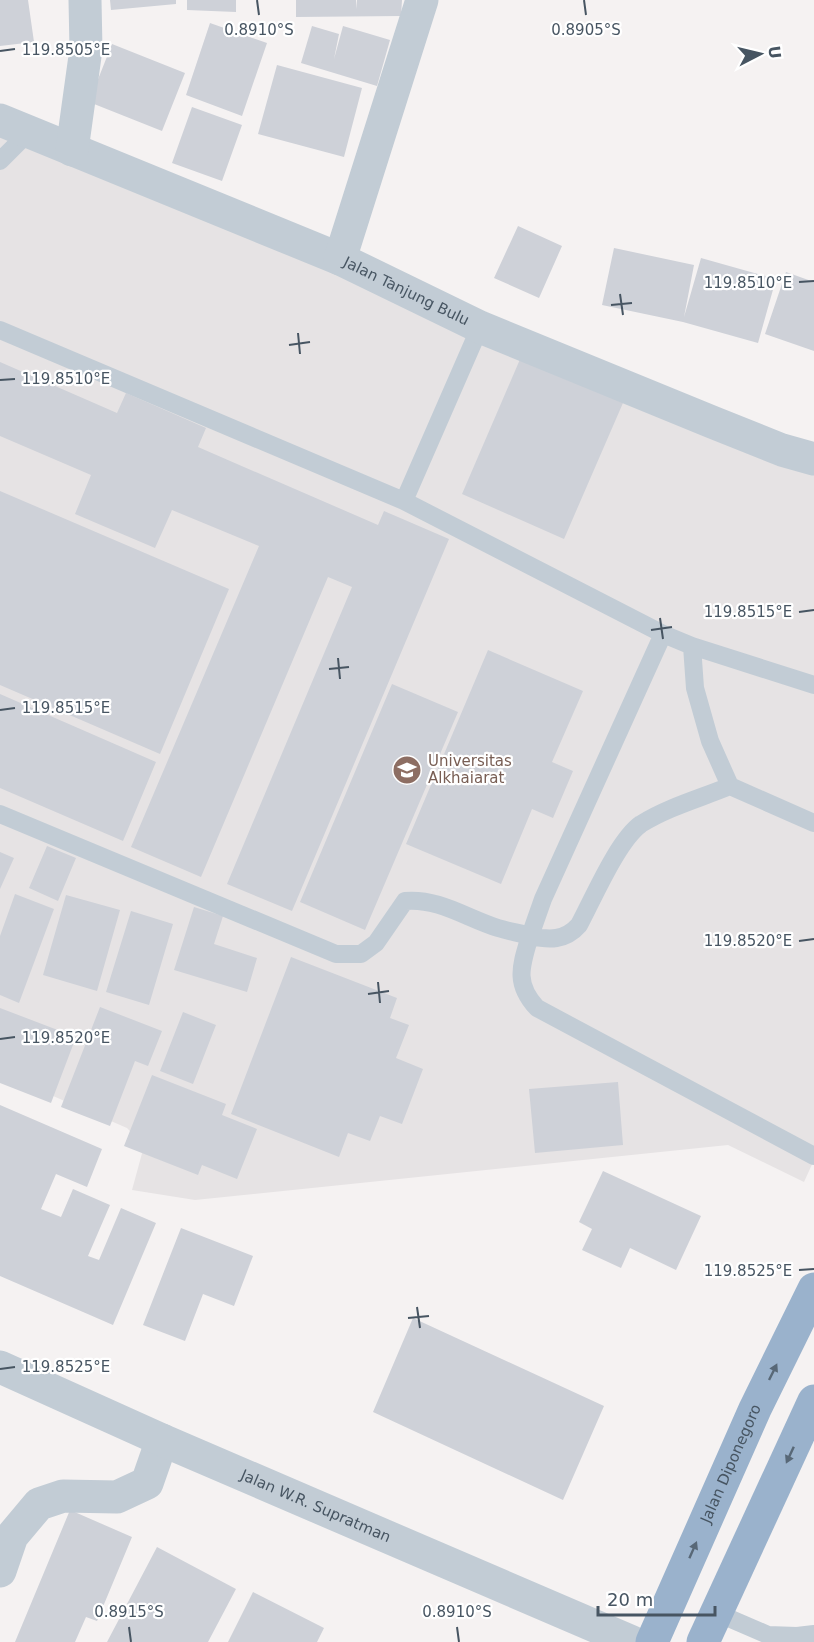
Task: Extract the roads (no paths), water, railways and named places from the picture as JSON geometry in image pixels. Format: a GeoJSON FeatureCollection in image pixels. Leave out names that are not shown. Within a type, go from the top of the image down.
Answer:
{"type":"FeatureCollection","features":[{"type":"Feature","properties":{"kind":"highway","name":"Jalan Diponegoro"},"geometry":{"type":"LineString","coordinates":[[652,1642],[754,1409],[814,1289]]}},
{"type":"Feature","properties":{"kind":"highway"},"geometry":{"type":"LineString","coordinates":[[703,1642],[814,1401]]}},
{"type":"Feature","properties":{"kind":"street"},"geometry":{"type":"LineString","coordinates":[[72,150],[86,49],[85,0]]}},
{"type":"Feature","properties":{"kind":"street"},"geometry":{"type":"LineString","coordinates":[[340,259],[422,0]]}},
{"type":"Feature","properties":{"kind":"street","name":"Jalan Tanjung Bulu"},"geometry":{"type":"LineString","coordinates":[[14,126],[340,259],[480,327],[782,450],[814,459]]}},
{"type":"Feature","properties":{"kind":"street","name":"Jalan W.R. Supratman"},"geometry":{"type":"LineString","coordinates":[[0,1366],[162,1440],[632,1642]]}},
{"type":"Feature","properties":{"kind":"street"},"geometry":{"type":"LineString","coordinates":[[0,1571],[12,1536],[39,1504],[63,1496],[117,1497],[147,1483],[162,1440]]}},
{"type":"Feature","properties":{"kind":"lane"},"geometry":{"type":"LineString","coordinates":[[0,161],[14,126]]}},
{"type":"Feature","properties":{"kind":"lane"},"geometry":{"type":"LineString","coordinates":[[404,501],[480,327]]}},
{"type":"Feature","properties":{"kind":"lane"},"geometry":{"type":"LineString","coordinates":[[0,330],[404,501],[663,634],[692,646],[814,685]]}},
{"type":"Feature","properties":{"kind":"lane"},"geometry":{"type":"LineString","coordinates":[[663,634],[543,899],[520,967],[521,982],[526,996],[537,1008],[814,1156]]}},
{"type":"Feature","properties":{"kind":"lane"},"geometry":{"type":"LineString","coordinates":[[692,646],[695,688],[710,741],[730,786],[814,824]]}},
{"type":"Feature","properties":{"kind":"lane"},"geometry":{"type":"LineString","coordinates":[[0,814],[336,954],[361,954],[376,943],[405,901],[420,899],[434,902],[498,928],[530,936],[548,940],[571,933],[579,925],[616,854],[640,825],[730,786]]}},
{"type":"Feature","properties":{"kind":"lane"},"geometry":{"type":"LineString","coordinates":[[717,1612],[768,1635],[814,1634]]}},
{"type":"Feature","properties":{"kind":"place","name":"Universitas Alkhaiarat"},"geometry":{"type":"Point","coordinates":[407,770]}}]}
